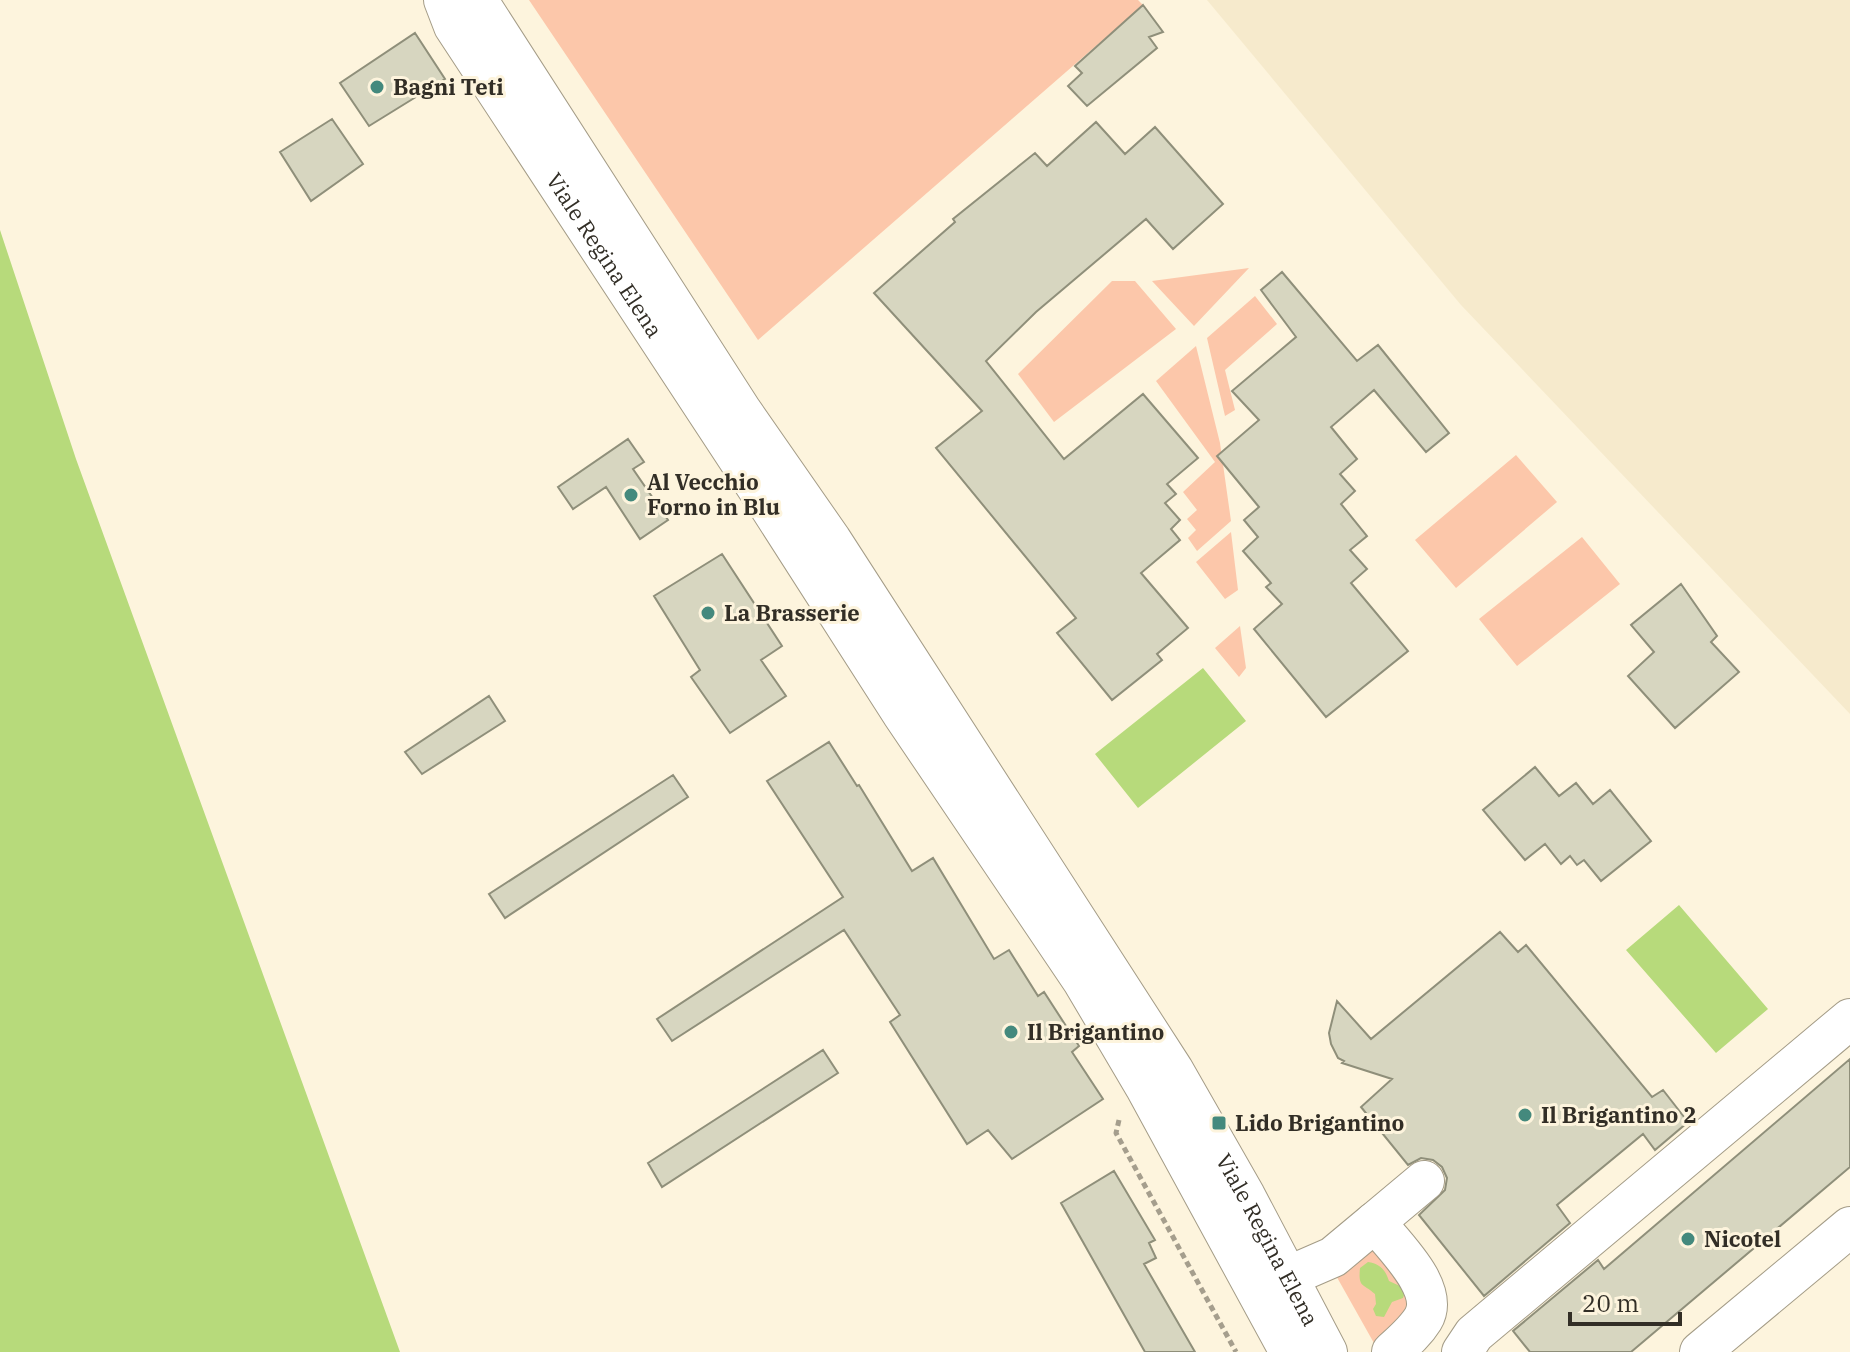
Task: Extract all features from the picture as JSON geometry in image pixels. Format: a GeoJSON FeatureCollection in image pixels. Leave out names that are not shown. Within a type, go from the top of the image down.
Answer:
{"type":"FeatureCollection","features":[{"type":"Feature","properties":{"kind":"street","name":"Viale Regina Elena"},"geometry":{"type":"LineString","coordinates":[[444,0],[454,26],[783,498],[1094,972],[1173,1070],[1245,1196],[1327,1352]]}},
{"type":"Feature","properties":{"kind":"street","name":"Viale Regina Elena"},"geometry":{"type":"LineString","coordinates":[[475,0],[742,412],[783,498]]}},
{"type":"Feature","properties":{"kind":"street","name":"Viale Regina Elena"},"geometry":{"type":"LineString","coordinates":[[1094,972],[1145,1086],[1290,1352]]}},
{"type":"Feature","properties":{"kind":"street"},"geometry":{"type":"LineString","coordinates":[[1462,1352],[1474,1334],[1850,1019]]}},
{"type":"Feature","properties":{"kind":"street"},"geometry":{"type":"LineString","coordinates":[[1287,1277],[1333,1257],[1424,1181]]}},
{"type":"Feature","properties":{"kind":"street"},"geometry":{"type":"LineString","coordinates":[[1375,1222],[1425,1284],[1425,1316],[1392,1352]]}},
{"type":"Feature","properties":{"kind":"street"},"geometry":{"type":"LineString","coordinates":[[1700,1352],[1850,1227]]}},
{"type":"Feature","properties":{"kind":"shaded area"},"geometry":{"type":"Polygon","coordinates":[[[529,0],[1138,0],[1143,5],[758,340],[529,0]]]}},
{"type":"Feature","properties":{"kind":"shaded area"},"geometry":{"type":"Polygon","coordinates":[[[1207,0],[1850,0],[1850,714],[1461,305],[1207,0]]]}},
{"type":"Feature","properties":{"kind":"shaded area"},"geometry":{"type":"Polygon","coordinates":[[[0,230],[76,459],[400,1352],[0,1352],[0,230]]]}},
{"type":"Feature","properties":{"kind":"shaded area"},"geometry":{"type":"Polygon","coordinates":[[[1249,268],[1194,326],[1152,281],[1249,268]]]}},
{"type":"Feature","properties":{"kind":"shaded area"},"geometry":{"type":"Polygon","coordinates":[[[1112,281],[1135,281],[1176,329],[1054,422],[1018,374],[1112,281]]]}},
{"type":"Feature","properties":{"kind":"shaded area"},"geometry":{"type":"Polygon","coordinates":[[[1255,296],[1277,324],[1225,370],[1235,410],[1225,416],[1207,338],[1255,296]]]}},
{"type":"Feature","properties":{"kind":"shaded area"},"geometry":{"type":"Polygon","coordinates":[[[1196,346],[1220,443],[1231,521],[1197,551],[1188,538],[1196,530],[1187,519],[1197,510],[1183,492],[1215,462],[1156,381],[1196,346]]]}},
{"type":"Feature","properties":{"kind":"shaded area"},"geometry":{"type":"Polygon","coordinates":[[[1516,455],[1557,502],[1456,588],[1415,540],[1516,455]]]}},
{"type":"Feature","properties":{"kind":"shaded area"},"geometry":{"type":"Polygon","coordinates":[[[1231,532],[1238,590],[1225,599],[1196,562],[1231,532]]]}},
{"type":"Feature","properties":{"kind":"shaded area"},"geometry":{"type":"Polygon","coordinates":[[[1582,537],[1620,584],[1517,666],[1479,619],[1582,537]]]}},
{"type":"Feature","properties":{"kind":"shaded area"},"geometry":{"type":"Polygon","coordinates":[[[1240,626],[1246,668],[1239,677],[1215,648],[1240,626]]]}},
{"type":"Feature","properties":{"kind":"shaded area"},"geometry":{"type":"Polygon","coordinates":[[[1203,668],[1246,721],[1138,808],[1095,754],[1203,668]]]}},
{"type":"Feature","properties":{"kind":"shaded area"},"geometry":{"type":"Polygon","coordinates":[[[1679,905],[1768,1009],[1716,1053],[1626,950],[1679,905]]]}},
{"type":"Feature","properties":{"kind":"shaded area"},"geometry":{"type":"Polygon","coordinates":[[[1375,1240],[1416,1292],[1379,1352],[1334,1272],[1375,1240]]]}},
{"type":"Feature","properties":{"kind":"shaded area"},"geometry":{"type":"Polygon","coordinates":[[[1368,1262],[1382,1268],[1389,1281],[1402,1287],[1405,1292],[1403,1298],[1392,1302],[1384,1317],[1376,1316],[1373,1309],[1375,1294],[1361,1282],[1360,1268],[1368,1262]]]}},
{"type":"Feature","properties":{"kind":"building"},"geometry":{"type":"Polygon","coordinates":[[[1143,5],[1163,32],[1149,37],[1157,48],[1087,106],[1068,86],[1082,73],[1075,66],[1143,5]]]}},
{"type":"Feature","properties":{"kind":"building"},"geometry":{"type":"Polygon","coordinates":[[[415,33],[445,79],[369,126],[340,83],[415,33]]]}},
{"type":"Feature","properties":{"kind":"building"},"geometry":{"type":"Polygon","coordinates":[[[332,119],[363,164],[311,201],[280,152],[332,119]]]}},
{"type":"Feature","properties":{"kind":"building"},"geometry":{"type":"Polygon","coordinates":[[[1096,122],[1125,154],[1155,127],[1223,204],[1173,249],[1146,219],[1036,312],[986,361],[1064,459],[1143,394],[1198,458],[1167,484],[1176,494],[1165,503],[1180,520],[1171,529],[1180,540],[1141,573],[1188,628],[1157,654],[1162,660],[1112,700],[1057,633],[1076,618],[936,448],[982,411],[874,293],[955,222],[953,219],[1035,153],[1047,166],[1096,122]]]}},
{"type":"Feature","properties":{"kind":"building"},"geometry":{"type":"Polygon","coordinates":[[[1282,272],[1357,361],[1378,345],[1449,433],[1426,452],[1374,390],[1331,427],[1357,459],[1340,474],[1355,491],[1341,504],[1367,536],[1350,550],[1367,569],[1351,583],[1408,651],[1326,717],[1254,629],[1282,604],[1266,587],[1271,583],[1243,551],[1258,537],[1244,520],[1259,507],[1217,456],[1259,420],[1232,391],[1296,337],[1261,290],[1282,272]]]}},
{"type":"Feature","properties":{"kind":"building"},"geometry":{"type":"Polygon","coordinates":[[[628,439],[644,462],[633,469],[668,520],[640,539],[606,487],[573,509],[558,487],[628,439]]]}},
{"type":"Feature","properties":{"kind":"building"},"geometry":{"type":"Polygon","coordinates":[[[722,554],[782,646],[761,660],[786,696],[730,733],[691,677],[700,670],[654,596],[722,554]]]}},
{"type":"Feature","properties":{"kind":"building"},"geometry":{"type":"Polygon","coordinates":[[[1681,584],[1717,636],[1711,642],[1739,672],[1675,728],[1628,676],[1654,652],[1631,625],[1681,584]]]}},
{"type":"Feature","properties":{"kind":"building"},"geometry":{"type":"Polygon","coordinates":[[[489,696],[505,721],[422,774],[405,752],[489,696]]]}},
{"type":"Feature","properties":{"kind":"building"},"geometry":{"type":"Polygon","coordinates":[[[829,742],[912,871],[933,858],[994,959],[1009,950],[1038,996],[1044,992],[1079,1046],[1072,1052],[1103,1099],[1012,1159],[988,1130],[967,1144],[890,1022],[900,1015],[844,930],[672,1041],[657,1019],[843,897],[767,781],[829,742]]]}},
{"type":"Feature","properties":{"kind":"building"},"geometry":{"type":"Polygon","coordinates":[[[1535,767],[1559,796],[1576,783],[1593,804],[1610,790],[1651,841],[1601,881],[1584,860],[1577,865],[1570,856],[1561,864],[1545,844],[1525,860],[1483,810],[1535,767]]]}},
{"type":"Feature","properties":{"kind":"building"},"geometry":{"type":"Polygon","coordinates":[[[673,775],[688,797],[505,918],[489,894],[673,775]]]}},
{"type":"Feature","properties":{"kind":"building","name":"Il Brigantino 2"},"geometry":{"type":"Polygon","coordinates":[[[1500,932],[1518,952],[1526,945],[1652,1097],[1663,1090],[1688,1122],[1655,1150],[1643,1134],[1557,1205],[1570,1223],[1484,1296],[1419,1215],[1445,1190],[1447,1178],[1442,1167],[1433,1160],[1421,1158],[1408,1165],[1361,1107],[1392,1079],[1342,1063],[1344,1061],[1338,1058],[1329,1033],[1337,1001],[1371,1039],[1500,932]]]}},
{"type":"Feature","properties":{"kind":"building"},"geometry":{"type":"Polygon","coordinates":[[[823,1050],[838,1073],[662,1187],[648,1163],[823,1050]]]}},
{"type":"Feature","properties":{"kind":"building"},"geometry":{"type":"Polygon","coordinates":[[[1850,1059],[1850,1167],[1631,1352],[1530,1352],[1513,1331],[1598,1260],[1604,1269],[1850,1059]]]}},
{"type":"Feature","properties":{"kind":"building"},"geometry":{"type":"Polygon","coordinates":[[[1114,1171],[1155,1240],[1149,1243],[1156,1258],[1144,1264],[1195,1352],[1145,1352],[1061,1203],[1114,1171]]]}},
{"type":"Feature","properties":{"kind":"place","name":"Bagni Teti"},"geometry":{"type":"Point","coordinates":[377,87]}},
{"type":"Feature","properties":{"kind":"place","name":"Al Vecchio Forno in Blu"},"geometry":{"type":"Point","coordinates":[631,495]}},
{"type":"Feature","properties":{"kind":"place","name":"La Brasserie"},"geometry":{"type":"Point","coordinates":[708,613]}},
{"type":"Feature","properties":{"kind":"place","name":"Il Brigantino"},"geometry":{"type":"Point","coordinates":[1011,1032]}},
{"type":"Feature","properties":{"kind":"place","name":"Il Brigantino 2"},"geometry":{"type":"Point","coordinates":[1525,1115]}},
{"type":"Feature","properties":{"kind":"place","name":"Lido Brigantino"},"geometry":{"type":"Point","coordinates":[1219,1123]}},
{"type":"Feature","properties":{"kind":"place","name":"Nicotel"},"geometry":{"type":"Point","coordinates":[1688,1239]}}]}
